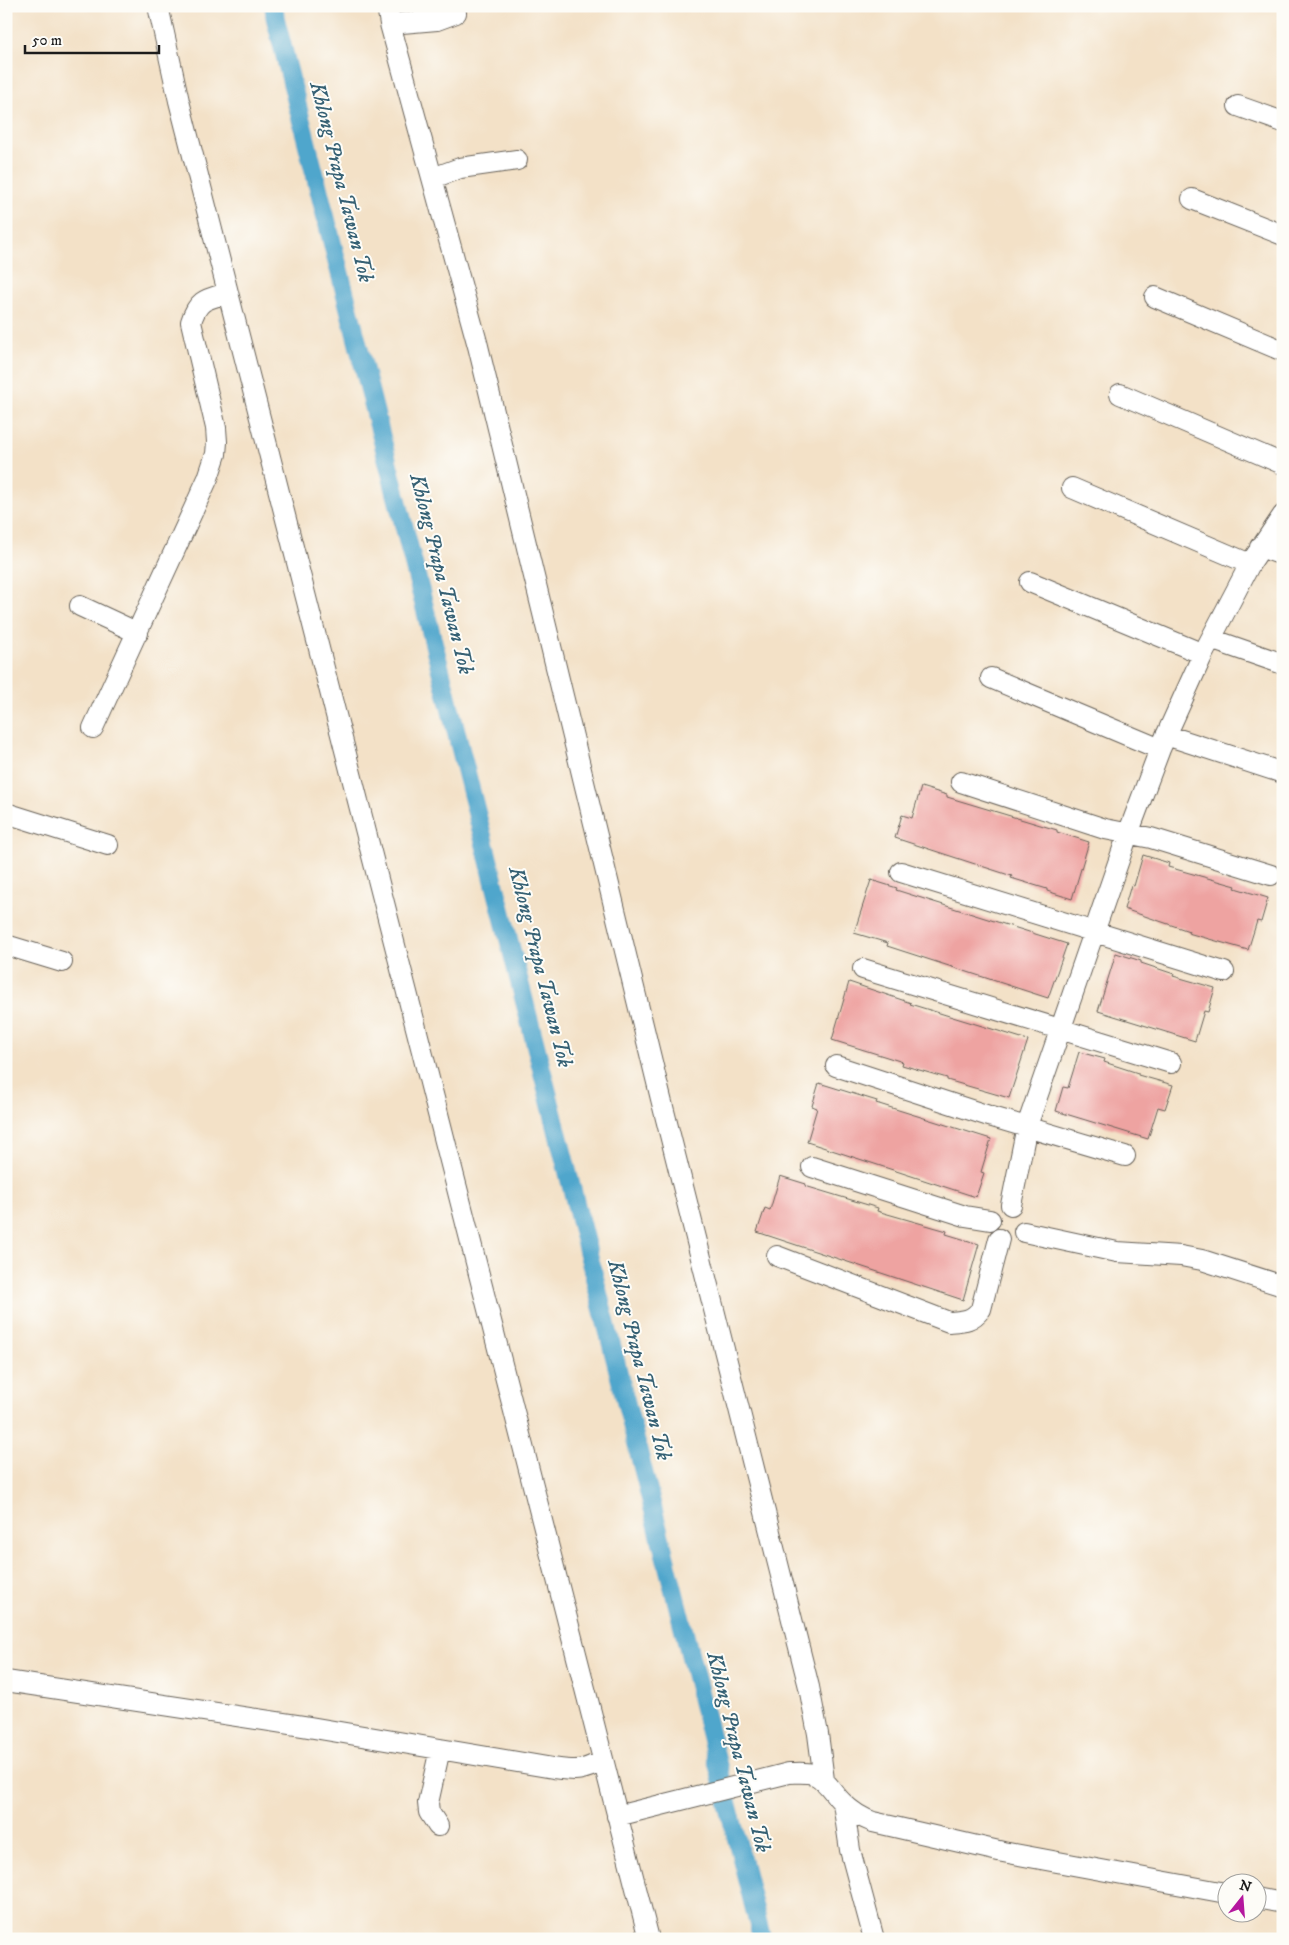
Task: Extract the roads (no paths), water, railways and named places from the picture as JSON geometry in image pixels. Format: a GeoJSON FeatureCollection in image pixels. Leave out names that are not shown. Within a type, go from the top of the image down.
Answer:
{"type":"FeatureCollection","features":[{"type":"Feature","properties":{"kind":"street"},"geometry":{"type":"LineString","coordinates":[[158,6],[179,101],[649,1939]]}},
{"type":"Feature","properties":{"kind":"street"},"geometry":{"type":"LineString","coordinates":[[456,13],[438,20],[417,22],[389,15],[478,346],[656,1079],[809,1688],[824,1780]]}},
{"type":"Feature","properties":{"kind":"street"},"geometry":{"type":"LineString","coordinates":[[1238,106],[1283,122]]}},
{"type":"Feature","properties":{"kind":"street"},"geometry":{"type":"LineString","coordinates":[[433,178],[460,168],[517,160]]}},
{"type":"Feature","properties":{"kind":"street"},"geometry":{"type":"LineString","coordinates":[[1192,199],[1283,236]]}},
{"type":"Feature","properties":{"kind":"street"},"geometry":{"type":"LineString","coordinates":[[93,728],[208,478],[216,454],[216,428],[191,322],[199,303],[228,293]]}},
{"type":"Feature","properties":{"kind":"street"},"geometry":{"type":"LineString","coordinates":[[1155,297],[1283,351]]}},
{"type":"Feature","properties":{"kind":"street"},"geometry":{"type":"LineString","coordinates":[[1120,394],[1283,464]]}},
{"type":"Feature","properties":{"kind":"street"},"geometry":{"type":"LineString","coordinates":[[1072,488],[1255,556],[1283,555]]}},
{"type":"Feature","properties":{"kind":"street"},"geometry":{"type":"LineString","coordinates":[[1011,1205],[1027,1126],[1128,834],[1163,742],[1207,646],[1255,556],[1283,514]]}},
{"type":"Feature","properties":{"kind":"street"},"geometry":{"type":"LineString","coordinates":[[1030,582],[1207,646],[1283,664]]}},
{"type":"Feature","properties":{"kind":"street"},"geometry":{"type":"LineString","coordinates":[[80,606],[138,633]]}},
{"type":"Feature","properties":{"kind":"street"},"geometry":{"type":"LineString","coordinates":[[991,678],[1163,742],[1283,773]]}},
{"type":"Feature","properties":{"kind":"street"},"geometry":{"type":"LineString","coordinates":[[961,782],[1105,829],[1151,838],[1271,875]]}},
{"type":"Feature","properties":{"kind":"street"},"geometry":{"type":"LineString","coordinates":[[6,813],[108,845]]}},
{"type":"Feature","properties":{"kind":"street"},"geometry":{"type":"LineString","coordinates":[[901,872],[1224,972]]}},
{"type":"Feature","properties":{"kind":"street"},"geometry":{"type":"LineString","coordinates":[[6,945],[62,962]]}},
{"type":"Feature","properties":{"kind":"street"},"geometry":{"type":"LineString","coordinates":[[863,969],[1171,1063]]}},
{"type":"Feature","properties":{"kind":"street"},"geometry":{"type":"LineString","coordinates":[[836,1066],[989,1116],[1125,1156]]}},
{"type":"Feature","properties":{"kind":"street"},"geometry":{"type":"LineString","coordinates":[[812,1167],[965,1216],[990,1220]]}},
{"type":"Feature","properties":{"kind":"street"},"geometry":{"type":"LineString","coordinates":[[1003,1205],[1011,1205],[1023,1212],[1026,1218],[1026,1226],[1024,1232],[1013,1241],[1005,1242],[993,1234],[990,1228],[990,1220],[997,1208],[1003,1205]]}},
{"type":"Feature","properties":{"kind":"street"},"geometry":{"type":"LineString","coordinates":[[1024,1232],[1117,1252],[1181,1256],[1283,1286]]}},
{"type":"Feature","properties":{"kind":"street"},"geometry":{"type":"LineString","coordinates":[[777,1256],[949,1322],[964,1321],[974,1318],[981,1309],[999,1239]]}},
{"type":"Feature","properties":{"kind":"street"},"geometry":{"type":"LineString","coordinates":[[6,1681],[303,1726],[553,1768],[579,1771],[588,1769],[602,1761]]}},
{"type":"Feature","properties":{"kind":"street"},"geometry":{"type":"LineString","coordinates":[[438,1826],[429,1812],[428,1803],[440,1749]]}},
{"type":"Feature","properties":{"kind":"street"},"geometry":{"type":"LineString","coordinates":[[617,1816],[789,1773],[812,1774],[824,1780],[843,1803],[857,1815],[873,1822],[1057,1862],[1216,1890]]}},
{"type":"Feature","properties":{"kind":"street"},"geometry":{"type":"LineString","coordinates":[[843,1803],[850,1850],[874,1939]]}},
{"type":"Feature","properties":{"kind":"street"},"geometry":{"type":"LineString","coordinates":[[1266,1899],[1283,1902]]}},
{"type":"Feature","properties":{"kind":"waterway","name":"Khlong Prapa Tawan Tok"},"geometry":{"type":"LineString","coordinates":[[274,6],[275,17],[762,1939]]}}]}
